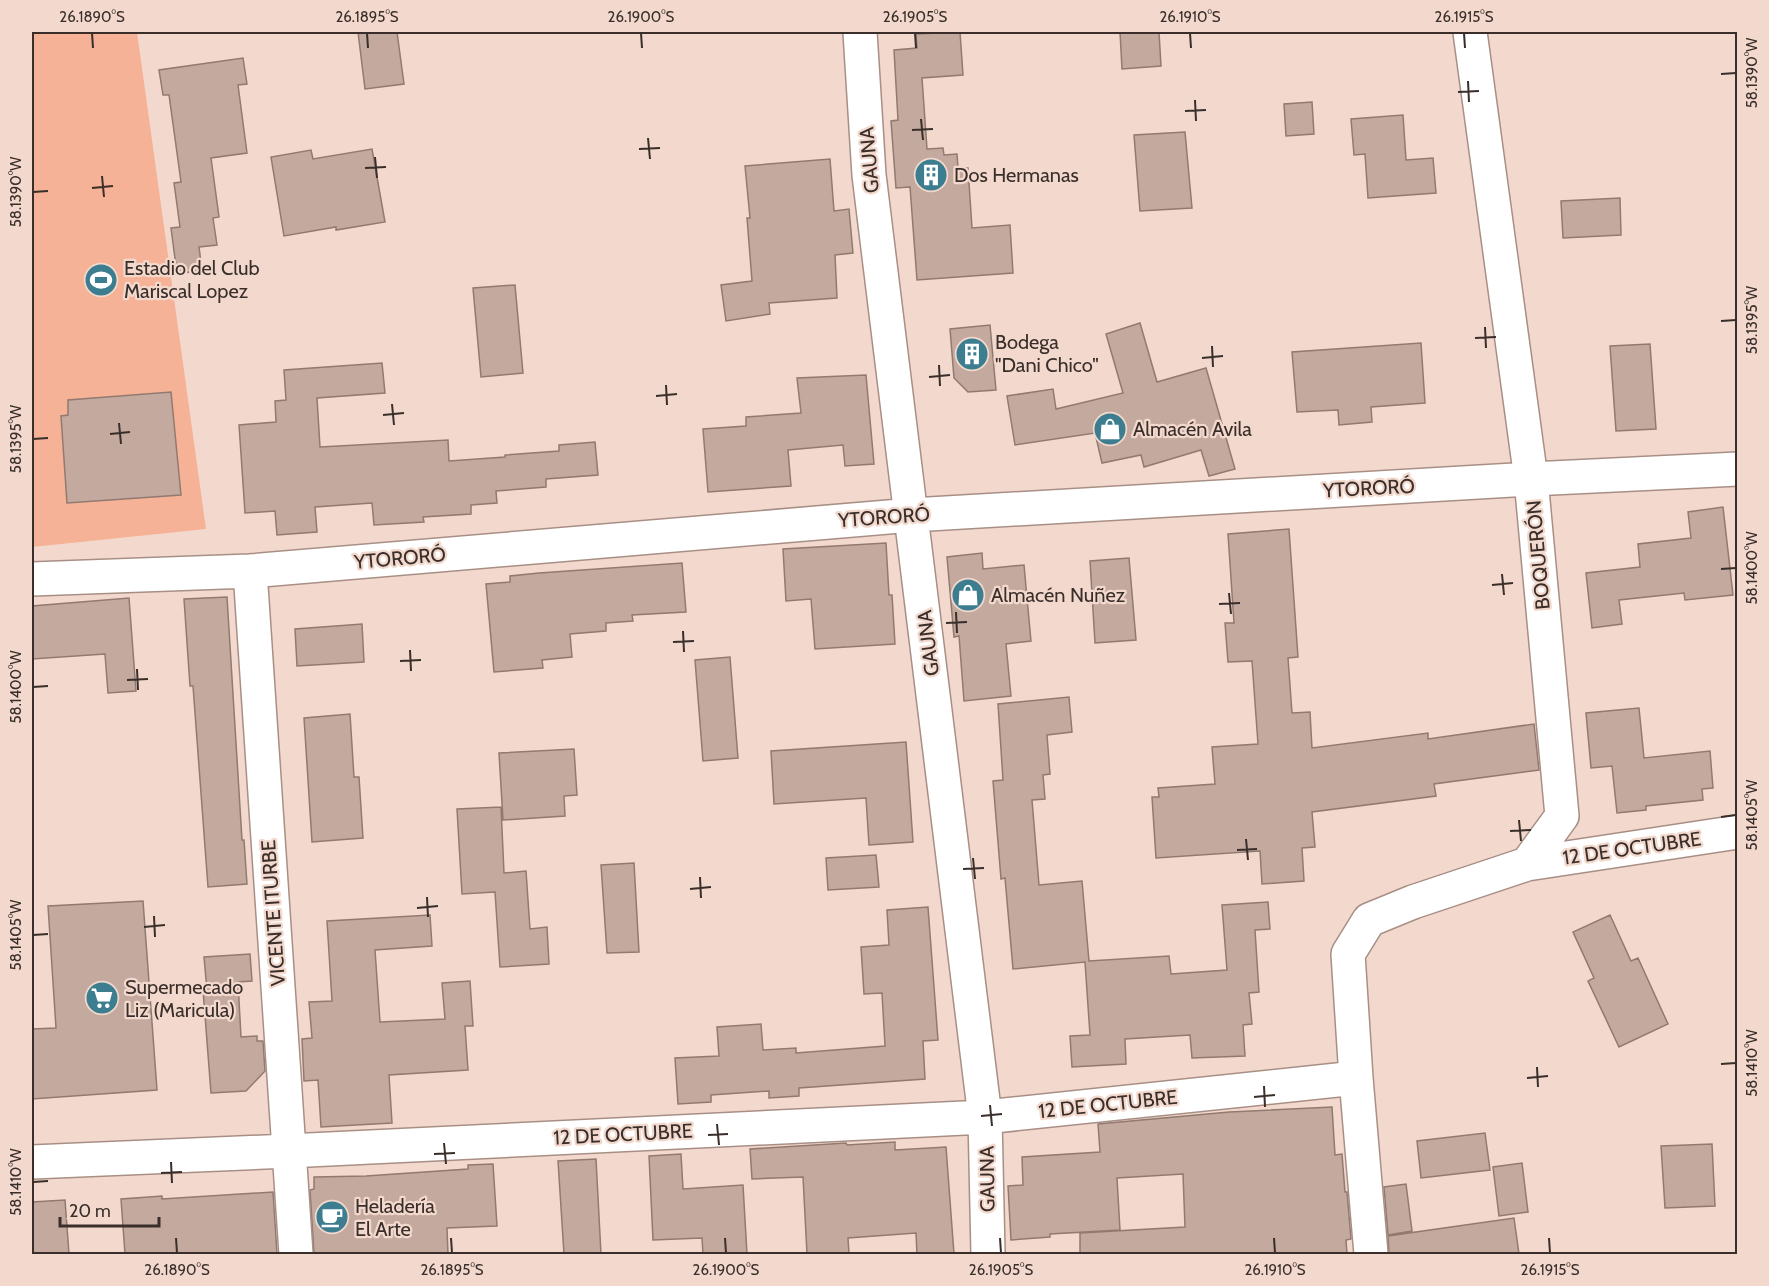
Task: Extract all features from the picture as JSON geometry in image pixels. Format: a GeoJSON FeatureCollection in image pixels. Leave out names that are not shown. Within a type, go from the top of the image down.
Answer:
{"type":"FeatureCollection","features":[{"type":"Feature","properties":{"kind":"street","name":"GAUNA"},"geometry":{"type":"LineString","coordinates":[[860,32],[869,175],[985,1117],[988,1254]]}},
{"type":"Feature","properties":{"kind":"street","name":"BOQUERÓN"},"geometry":{"type":"LineString","coordinates":[[1470,32],[1531,479],[1562,816],[1527,864]]}},
{"type":"Feature","properties":{"kind":"street","name":"YTORORÓ"},"geometry":{"type":"LineString","coordinates":[[32,579],[250,571],[912,514],[1737,469]]}},
{"type":"Feature","properties":{"kind":"street","name":"VICENTE ITURBE"},"geometry":{"type":"LineString","coordinates":[[250,571],[296,1254]]}},
{"type":"Feature","properties":{"kind":"street","name":"12 DE OCTUBRE"},"geometry":{"type":"LineString","coordinates":[[1527,864],[1737,832]]}},
{"type":"Feature","properties":{"kind":"street"},"geometry":{"type":"LineString","coordinates":[[1371,1254],[1348,954],[1369,920],[1413,902],[1527,864]]}},
{"type":"Feature","properties":{"kind":"street","name":"12 DE OCTUBRE"},"geometry":{"type":"LineString","coordinates":[[32,1162],[985,1117],[1356,1078]]}},
{"type":"Feature","properties":{"kind":"shaded area","name":"Estadio del Club Mariscal Lopez"},"geometry":{"type":"Polygon","coordinates":[[[32,32],[137,32],[206,529],[32,547],[32,32]]]}},
{"type":"Feature","properties":{"kind":"building"},"geometry":{"type":"Polygon","coordinates":[[[358,32],[397,32],[404,84],[365,89],[358,32]]]}},
{"type":"Feature","properties":{"kind":"building"},"geometry":{"type":"Polygon","coordinates":[[[960,32],[963,75],[922,78],[927,149],[943,148],[944,155],[957,154],[958,168],[968,168],[972,228],[1010,225],[1013,273],[917,280],[910,187],[896,188],[891,121],[898,120],[894,50],[917,48],[916,34],[960,32]]]}},
{"type":"Feature","properties":{"kind":"building"},"geometry":{"type":"Polygon","coordinates":[[[1120,32],[1159,32],[1161,66],[1122,69],[1120,32]]]}},
{"type":"Feature","properties":{"kind":"building"},"geometry":{"type":"Polygon","coordinates":[[[243,58],[247,84],[238,85],[247,153],[211,158],[219,217],[213,218],[217,245],[199,247],[202,270],[177,274],[171,228],[180,227],[174,183],[181,182],[169,95],[163,95],[159,70],[243,58]]]}},
{"type":"Feature","properties":{"kind":"building"},"geometry":{"type":"Polygon","coordinates":[[[1312,102],[1314,134],[1286,136],[1284,104],[1312,102]]]}},
{"type":"Feature","properties":{"kind":"building"},"geometry":{"type":"Polygon","coordinates":[[[1403,115],[1406,160],[1433,158],[1436,193],[1368,198],[1365,154],[1354,155],[1351,119],[1403,115]]]}},
{"type":"Feature","properties":{"kind":"building"},"geometry":{"type":"Polygon","coordinates":[[[1185,132],[1192,208],[1140,211],[1134,135],[1185,132]]]}},
{"type":"Feature","properties":{"kind":"building"},"geometry":{"type":"Polygon","coordinates":[[[372,149],[385,222],[284,236],[271,157],[311,150],[313,159],[372,149]]]}},
{"type":"Feature","properties":{"kind":"building"},"geometry":{"type":"Polygon","coordinates":[[[830,159],[834,211],[849,209],[853,253],[835,255],[837,298],[769,303],[770,314],[726,321],[721,285],[752,281],[747,218],[750,218],[745,166],[830,159]]]}},
{"type":"Feature","properties":{"kind":"building"},"geometry":{"type":"Polygon","coordinates":[[[1620,198],[1621,235],[1563,238],[1561,201],[1620,198]]]}},
{"type":"Feature","properties":{"kind":"building"},"geometry":{"type":"Polygon","coordinates":[[[515,285],[523,373],[481,377],[473,288],[515,285]]]}},
{"type":"Feature","properties":{"kind":"building"},"geometry":{"type":"Polygon","coordinates":[[[1140,323],[1157,382],[1206,368],[1235,469],[1209,476],[1201,450],[1144,467],[1141,455],[1102,463],[1095,433],[1015,445],[1007,396],[1053,389],[1056,409],[1123,393],[1106,334],[1140,323]]]}},
{"type":"Feature","properties":{"kind":"building","name":"Bodega \"Dani Chico\""},"geometry":{"type":"Polygon","coordinates":[[[990,325],[996,390],[968,392],[954,378],[950,329],[990,325]]]}},
{"type":"Feature","properties":{"kind":"building"},"geometry":{"type":"Polygon","coordinates":[[[1421,343],[1425,403],[1371,407],[1372,422],[1339,425],[1338,410],[1297,412],[1292,352],[1421,343]]]}},
{"type":"Feature","properties":{"kind":"building"},"geometry":{"type":"Polygon","coordinates":[[[1650,344],[1656,429],[1616,431],[1610,346],[1650,344]]]}},
{"type":"Feature","properties":{"kind":"building"},"geometry":{"type":"Polygon","coordinates":[[[382,363],[385,393],[317,398],[320,447],[448,440],[449,461],[559,451],[559,445],[595,442],[598,475],[546,479],[546,487],[496,491],[497,503],[471,505],[471,514],[423,517],[424,522],[374,525],[372,503],[315,507],[317,532],[277,535],[275,511],[245,513],[239,425],[276,422],[275,401],[286,400],[284,370],[382,363]]]}},
{"type":"Feature","properties":{"kind":"building"},"geometry":{"type":"Polygon","coordinates":[[[866,375],[874,464],[845,466],[843,445],[788,450],[791,486],[708,492],[703,429],[746,426],[746,417],[801,413],[797,378],[866,375]]]}},
{"type":"Feature","properties":{"kind":"building"},"geometry":{"type":"Polygon","coordinates":[[[171,392],[181,495],[67,503],[61,416],[68,415],[68,400],[171,392]]]}},
{"type":"Feature","properties":{"kind":"building"},"geometry":{"type":"Polygon","coordinates":[[[1723,507],[1733,595],[1685,600],[1684,593],[1619,600],[1622,624],[1592,628],[1586,573],[1640,567],[1638,544],[1691,538],[1688,512],[1723,507]]]}},
{"type":"Feature","properties":{"kind":"building"},"geometry":{"type":"Polygon","coordinates":[[[1289,529],[1298,657],[1288,658],[1292,713],[1310,712],[1312,748],[1428,733],[1428,739],[1534,724],[1539,770],[1434,784],[1436,796],[1312,812],[1315,847],[1302,848],[1304,881],[1262,884],[1260,851],[1156,858],[1152,797],[1159,797],[1158,788],[1215,784],[1212,747],[1258,744],[1252,661],[1228,662],[1225,623],[1234,623],[1228,534],[1289,529]]]}},
{"type":"Feature","properties":{"kind":"building"},"geometry":{"type":"Polygon","coordinates":[[[886,543],[895,644],[815,649],[811,599],[786,601],[783,549],[886,543]]]}},
{"type":"Feature","properties":{"kind":"building"},"geometry":{"type":"Polygon","coordinates":[[[982,553],[983,569],[1024,565],[1031,641],[1006,644],[1011,696],[964,701],[959,636],[954,637],[947,557],[982,553]]]}},
{"type":"Feature","properties":{"kind":"building"},"geometry":{"type":"Polygon","coordinates":[[[1129,558],[1136,640],[1095,643],[1090,561],[1129,558]]]}},
{"type":"Feature","properties":{"kind":"building"},"geometry":{"type":"Polygon","coordinates":[[[682,563],[686,612],[632,615],[633,621],[606,623],[606,631],[570,634],[572,657],[542,660],[543,668],[494,672],[486,584],[510,582],[510,576],[682,563]]]}},
{"type":"Feature","properties":{"kind":"building"},"geometry":{"type":"Polygon","coordinates":[[[227,597],[242,840],[244,840],[247,884],[208,887],[184,599],[227,597]]]}},
{"type":"Feature","properties":{"kind":"building"},"geometry":{"type":"Polygon","coordinates":[[[129,598],[136,691],[108,693],[105,654],[32,659],[32,606],[129,598]]]}},
{"type":"Feature","properties":{"kind":"building"},"geometry":{"type":"Polygon","coordinates":[[[362,624],[364,662],[297,666],[295,629],[362,624]]]}},
{"type":"Feature","properties":{"kind":"building"},"geometry":{"type":"Polygon","coordinates":[[[730,657],[738,758],[703,761],[695,660],[730,657]]]}},
{"type":"Feature","properties":{"kind":"building"},"geometry":{"type":"Polygon","coordinates":[[[1069,697],[1072,732],[1047,735],[1050,774],[1043,775],[1045,799],[1032,800],[1039,885],[1082,881],[1089,961],[1169,956],[1171,974],[1227,970],[1222,905],[1268,902],[1270,929],[1255,930],[1259,992],[1249,993],[1252,1024],[1243,1025],[1245,1056],[1192,1058],[1190,1035],[1125,1039],[1126,1064],[1072,1067],[1070,1036],[1090,1035],[1085,962],[1013,969],[1005,878],[1001,879],[993,781],[1003,780],[998,704],[1069,697]]]}},
{"type":"Feature","properties":{"kind":"building"},"geometry":{"type":"Polygon","coordinates":[[[1639,708],[1644,758],[1710,751],[1713,788],[1702,789],[1703,800],[1646,806],[1646,810],[1617,813],[1612,766],[1591,768],[1586,713],[1639,708]]]}},
{"type":"Feature","properties":{"kind":"building"},"geometry":{"type":"Polygon","coordinates":[[[350,714],[354,777],[359,777],[363,838],[312,842],[304,718],[350,714]]]}},
{"type":"Feature","properties":{"kind":"building"},"geometry":{"type":"Polygon","coordinates":[[[906,742],[913,842],[869,845],[866,798],[774,804],[771,751],[906,742]]]}},
{"type":"Feature","properties":{"kind":"building"},"geometry":{"type":"Polygon","coordinates":[[[574,749],[577,795],[564,796],[565,816],[503,820],[499,753],[574,749]]]}},
{"type":"Feature","properties":{"kind":"building"},"geometry":{"type":"Polygon","coordinates":[[[501,807],[504,873],[526,871],[530,929],[547,927],[549,964],[500,967],[495,892],[462,894],[457,809],[501,807]]]}},
{"type":"Feature","properties":{"kind":"building"},"geometry":{"type":"Polygon","coordinates":[[[876,855],[879,887],[828,890],[826,858],[876,855]]]}},
{"type":"Feature","properties":{"kind":"building"},"geometry":{"type":"Polygon","coordinates":[[[634,863],[639,952],[607,953],[601,865],[634,863]]]}},
{"type":"Feature","properties":{"kind":"building","name":"Supermecado Liz (Maricula)"},"geometry":{"type":"Polygon","coordinates":[[[143,901],[157,1090],[32,1099],[32,1029],[56,1028],[48,906],[143,901]]]}},
{"type":"Feature","properties":{"kind":"building"},"geometry":{"type":"Polygon","coordinates":[[[928,907],[938,1040],[923,1041],[925,1079],[799,1088],[799,1096],[769,1098],[769,1091],[711,1095],[711,1102],[678,1104],[675,1058],[719,1056],[717,1027],[761,1024],[763,1050],[796,1048],[796,1053],[885,1046],[882,993],[864,994],[861,947],[889,945],[887,910],[928,907]]]}},
{"type":"Feature","properties":{"kind":"building"},"geometry":{"type":"Polygon","coordinates":[[[430,915],[432,946],[375,950],[380,1022],[445,1019],[442,983],[470,981],[473,1026],[465,1026],[468,1070],[389,1075],[392,1123],[321,1127],[318,1080],[304,1081],[302,1039],[312,1038],[309,1002],[332,1001],[327,921],[430,915]]]}},
{"type":"Feature","properties":{"kind":"building"},"geometry":{"type":"Polygon","coordinates":[[[1610,915],[1631,961],[1638,958],[1668,1024],[1619,1047],[1588,981],[1594,978],[1573,932],[1610,915]]]}},
{"type":"Feature","properties":{"kind":"building"},"geometry":{"type":"Polygon","coordinates":[[[250,954],[252,981],[238,982],[241,1037],[257,1036],[257,1041],[263,1041],[265,1071],[246,1091],[211,1093],[203,990],[207,990],[204,957],[250,954]]]}},
{"type":"Feature","properties":{"kind":"building"},"geometry":{"type":"Polygon","coordinates":[[[1332,1107],[1335,1155],[1342,1154],[1345,1192],[1347,1192],[1351,1239],[1346,1240],[1347,1254],[1080,1254],[1080,1233],[1185,1227],[1183,1174],[1117,1178],[1120,1230],[1050,1234],[1050,1237],[1011,1240],[1008,1186],[1023,1185],[1022,1157],[1100,1152],[1098,1124],[1229,1112],[1332,1107]]]}},
{"type":"Feature","properties":{"kind":"building"},"geometry":{"type":"Polygon","coordinates":[[[1485,1133],[1490,1170],[1421,1178],[1417,1141],[1485,1133]]]}},
{"type":"Feature","properties":{"kind":"building"},"geometry":{"type":"Polygon","coordinates":[[[895,1142],[895,1150],[946,1147],[954,1254],[917,1254],[916,1233],[848,1238],[849,1254],[807,1254],[803,1177],[752,1179],[750,1149],[895,1142]]]}},
{"type":"Feature","properties":{"kind":"building"},"geometry":{"type":"Polygon","coordinates":[[[1712,1144],[1715,1206],[1665,1208],[1661,1146],[1712,1144]]]}},
{"type":"Feature","properties":{"kind":"building"},"geometry":{"type":"Polygon","coordinates":[[[681,1154],[683,1189],[743,1185],[747,1254],[703,1254],[702,1238],[653,1240],[649,1156],[681,1154]]]}},
{"type":"Feature","properties":{"kind":"building"},"geometry":{"type":"Polygon","coordinates":[[[596,1159],[601,1254],[564,1254],[558,1161],[596,1159]]]}},
{"type":"Feature","properties":{"kind":"building"},"geometry":{"type":"Polygon","coordinates":[[[1522,1163],[1528,1212],[1499,1216],[1493,1167],[1522,1163]]]}},
{"type":"Feature","properties":{"kind":"building"},"geometry":{"type":"Polygon","coordinates":[[[493,1164],[497,1226],[447,1228],[448,1254],[314,1254],[310,1190],[314,1189],[314,1177],[468,1169],[468,1165],[493,1164]]]}},
{"type":"Feature","properties":{"kind":"building"},"geometry":{"type":"Polygon","coordinates":[[[1406,1184],[1412,1231],[1388,1235],[1384,1187],[1406,1184]]]}},
{"type":"Feature","properties":{"kind":"building"},"geometry":{"type":"Polygon","coordinates":[[[273,1192],[277,1254],[125,1254],[121,1199],[162,1196],[162,1199],[273,1192]]]}},
{"type":"Feature","properties":{"kind":"building"},"geometry":{"type":"Polygon","coordinates":[[[65,1200],[69,1254],[32,1254],[32,1202],[65,1200]]]}},
{"type":"Feature","properties":{"kind":"building"},"geometry":{"type":"Polygon","coordinates":[[[1514,1218],[1519,1254],[1389,1254],[1388,1236],[1514,1218]]]}},
{"type":"Feature","properties":{"kind":"place","name":"Dos Hermanas"},"geometry":{"type":"Point","coordinates":[931,175]}},
{"type":"Feature","properties":{"kind":"place","name":"Estadio del Club Mariscal Lopez"},"geometry":{"type":"Point","coordinates":[101,280]}},
{"type":"Feature","properties":{"kind":"place","name":"Bodega \"Dani Chico\""},"geometry":{"type":"Point","coordinates":[972,354]}},
{"type":"Feature","properties":{"kind":"place","name":"Almacén Avila"},"geometry":{"type":"Point","coordinates":[1110,429]}},
{"type":"Feature","properties":{"kind":"place","name":"Almacén Nuñez"},"geometry":{"type":"Point","coordinates":[968,595]}},
{"type":"Feature","properties":{"kind":"place","name":"Supermecado Liz (Maricula)"},"geometry":{"type":"Point","coordinates":[102,998]}},
{"type":"Feature","properties":{"kind":"place","name":"Heladería El Arte"},"geometry":{"type":"Point","coordinates":[332,1217]}}]}
